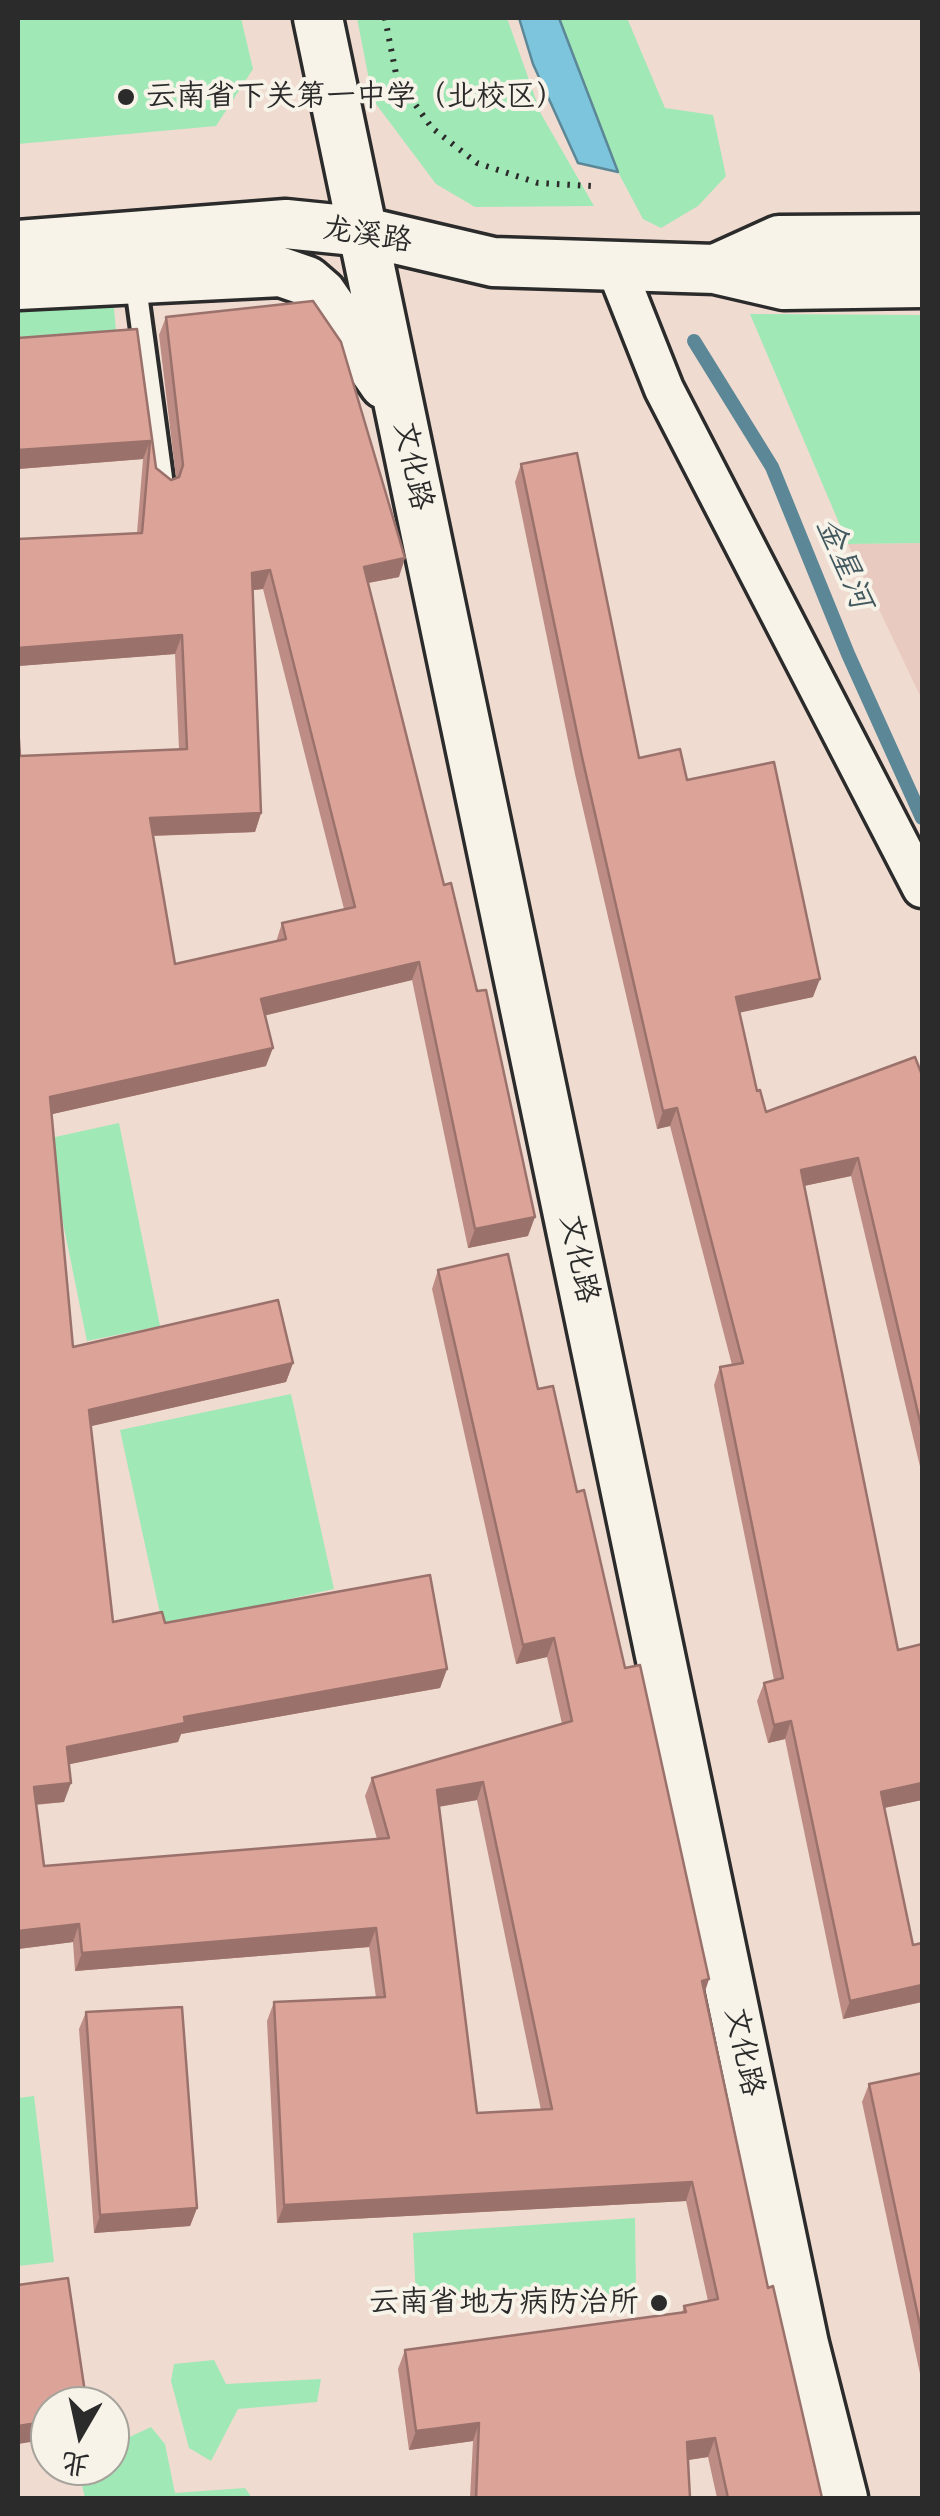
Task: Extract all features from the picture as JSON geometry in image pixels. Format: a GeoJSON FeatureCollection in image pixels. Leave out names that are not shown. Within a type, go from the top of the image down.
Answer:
{"type":"FeatureCollection","features":[{"type":"Feature","properties":{"kind":"street","name":"文化路"},"geometry":{"type":"LineString","coordinates":[[318,18],[796,2306],[843,2498]]}},
{"type":"Feature","properties":{"kind":"street","name":"龙溪路"},"geometry":{"type":"LineString","coordinates":[[18,245],[286,224],[364,232],[494,262],[715,269],[784,285],[922,283]]}},
{"type":"Feature","properties":{"kind":"street","name":"龙溪路"},"geometry":{"type":"LineString","coordinates":[[715,269],[779,240],[922,239]]}},
{"type":"Feature","properties":{"kind":"street"},"geometry":{"type":"LineString","coordinates":[[616,268],[664,390],[922,888]]}},
{"type":"Feature","properties":{"kind":"street"},"geometry":{"type":"LineString","coordinates":[[18,285],[260,270],[307,281],[346,324],[372,372],[398,398]]}},
{"type":"Feature","properties":{"kind":"lane"},"geometry":{"type":"LineString","coordinates":[[135,277],[162,486]]}},
{"type":"Feature","properties":{"kind":"path"},"geometry":{"type":"LineString","coordinates":[[385,18],[398,79],[432,128],[477,163],[538,183],[591,186]]}},
{"type":"Feature","properties":{"kind":"shaded area"},"geometry":{"type":"Polygon","coordinates":[[[922,543],[922,700],[848,544],[922,543]]]}},
{"type":"Feature","properties":{"kind":"green space","name":"云南省下关第一中学（北校区）"},"geometry":{"type":"Polygon","coordinates":[[[18,18],[241,18],[253,69],[216,126],[18,144],[18,18]]]}},
{"type":"Feature","properties":{"kind":"green space"},"geometry":{"type":"Polygon","coordinates":[[[357,18],[507,18],[541,114],[594,206],[475,207],[436,184],[373,100],[357,18]]]}},
{"type":"Feature","properties":{"kind":"green space"},"geometry":{"type":"Polygon","coordinates":[[[559,18],[627,18],[665,108],[713,115],[726,176],[698,206],[661,228],[643,219],[618,172],[559,18]]]}},
{"type":"Feature","properties":{"kind":"green space"},"geometry":{"type":"Polygon","coordinates":[[[112,286],[117,342],[18,351],[18,294],[112,286]]]}},
{"type":"Feature","properties":{"kind":"green space"},"geometry":{"type":"Polygon","coordinates":[[[750,314],[922,315],[922,543],[848,544],[750,314]]]}},
{"type":"Feature","properties":{"kind":"green space"},"geometry":{"type":"Polygon","coordinates":[[[119,1123],[160,1326],[87,1341],[46,1139],[119,1123]]]}},
{"type":"Feature","properties":{"kind":"green space"},"geometry":{"type":"Polygon","coordinates":[[[291,1394],[334,1589],[163,1627],[120,1430],[291,1394]]]}},
{"type":"Feature","properties":{"kind":"green space"},"geometry":{"type":"Polygon","coordinates":[[[34,2096],[54,2262],[18,2266],[18,2098],[34,2096]]]}},
{"type":"Feature","properties":{"kind":"green space"},"geometry":{"type":"Polygon","coordinates":[[[635,2218],[636,2293],[416,2301],[413,2233],[635,2218]]]}},
{"type":"Feature","properties":{"kind":"green space"},"geometry":{"type":"Polygon","coordinates":[[[214,2360],[226,2384],[321,2379],[317,2402],[238,2409],[211,2461],[189,2448],[171,2381],[174,2364],[214,2360]]]}},
{"type":"Feature","properties":{"kind":"green space"},"geometry":{"type":"Polygon","coordinates":[[[151,2427],[165,2444],[175,2493],[245,2488],[252,2498],[85,2498],[82,2486],[130,2486],[130,2437],[151,2427]]]}},
{"type":"Feature","properties":{"kind":"water"},"geometry":{"type":"Polygon","coordinates":[[[519,18],[559,18],[618,172],[578,163],[533,64],[519,18]]]}},
{"type":"Feature","properties":{"kind":"building"},"geometry":{"type":"Polygon","coordinates":[[[313,301],[341,342],[405,558],[364,567],[444,885],[451,883],[477,991],[486,990],[535,1217],[475,1229],[419,962],[261,999],[273,1048],[50,1097],[73,1347],[278,1300],[293,1363],[89,1410],[113,1622],[162,1612],[165,1623],[430,1575],[447,1669],[184,1717],[185,1723],[67,1747],[71,1783],[34,1787],[44,1866],[389,1838],[372,1778],[572,1721],[554,1638],[523,1645],[438,1270],[508,1254],[538,1389],[553,1386],[577,1492],[584,1490],[625,1668],[640,1665],[709,1979],[702,1981],[768,2288],[773,2286],[822,2498],[728,2498],[715,2438],[687,2442],[690,2498],[476,2498],[479,2423],[416,2431],[405,2350],[686,2312],[684,2306],[718,2299],[692,2182],[284,2205],[274,2002],[385,1997],[376,1928],[82,1953],[79,1924],[18,1931],[18,725],[20,756],[187,749],[182,635],[18,648],[18,539],[142,533],[150,441],[18,450],[18,338],[137,329],[156,468],[171,480],[179,477],[183,465],[166,317],[313,301]],[[270,570],[252,573],[261,813],[150,818],[175,964],[286,939],[282,923],[355,907],[270,570]],[[483,1782],[437,1790],[477,2113],[552,2109],[483,1782]]]}},
{"type":"Feature","properties":{"kind":"building"},"geometry":{"type":"Polygon","coordinates":[[[577,453],[639,758],[680,749],[687,780],[774,762],[820,979],[736,997],[757,1091],[760,1090],[766,1112],[915,1057],[922,1075],[922,1430],[858,1158],[801,1170],[898,1650],[922,1644],[922,1783],[881,1792],[913,1945],[922,1943],[922,1985],[850,2001],[791,1721],[774,1725],[764,1683],[783,1678],[720,1367],[743,1363],[677,1108],[663,1111],[582,757],[521,464],[577,453]]]}},
{"type":"Feature","properties":{"kind":"building"},"geometry":{"type":"Polygon","coordinates":[[[182,2007],[197,2208],[100,2215],[86,2012],[182,2007]]]}},
{"type":"Feature","properties":{"kind":"building"},"geometry":{"type":"Polygon","coordinates":[[[922,2073],[922,2335],[869,2084],[922,2073]]]}},
{"type":"Feature","properties":{"kind":"building"},"geometry":{"type":"Polygon","coordinates":[[[68,2278],[84,2386],[30,2386],[30,2424],[18,2426],[18,2285],[68,2278]]]}},
{"type":"Feature","properties":{"kind":"waterway","name":"金星河"},"geometry":{"type":"LineString","coordinates":[[694,341],[772,467],[848,654],[922,818]]}},
{"type":"Feature","properties":{"kind":"place","name":"云南省下关第一中学（北校区）"},"geometry":{"type":"Point","coordinates":[126,97]}},
{"type":"Feature","properties":{"kind":"place","name":"云南省地方病防治所"},"geometry":{"type":"Point","coordinates":[659,2303]}}]}
